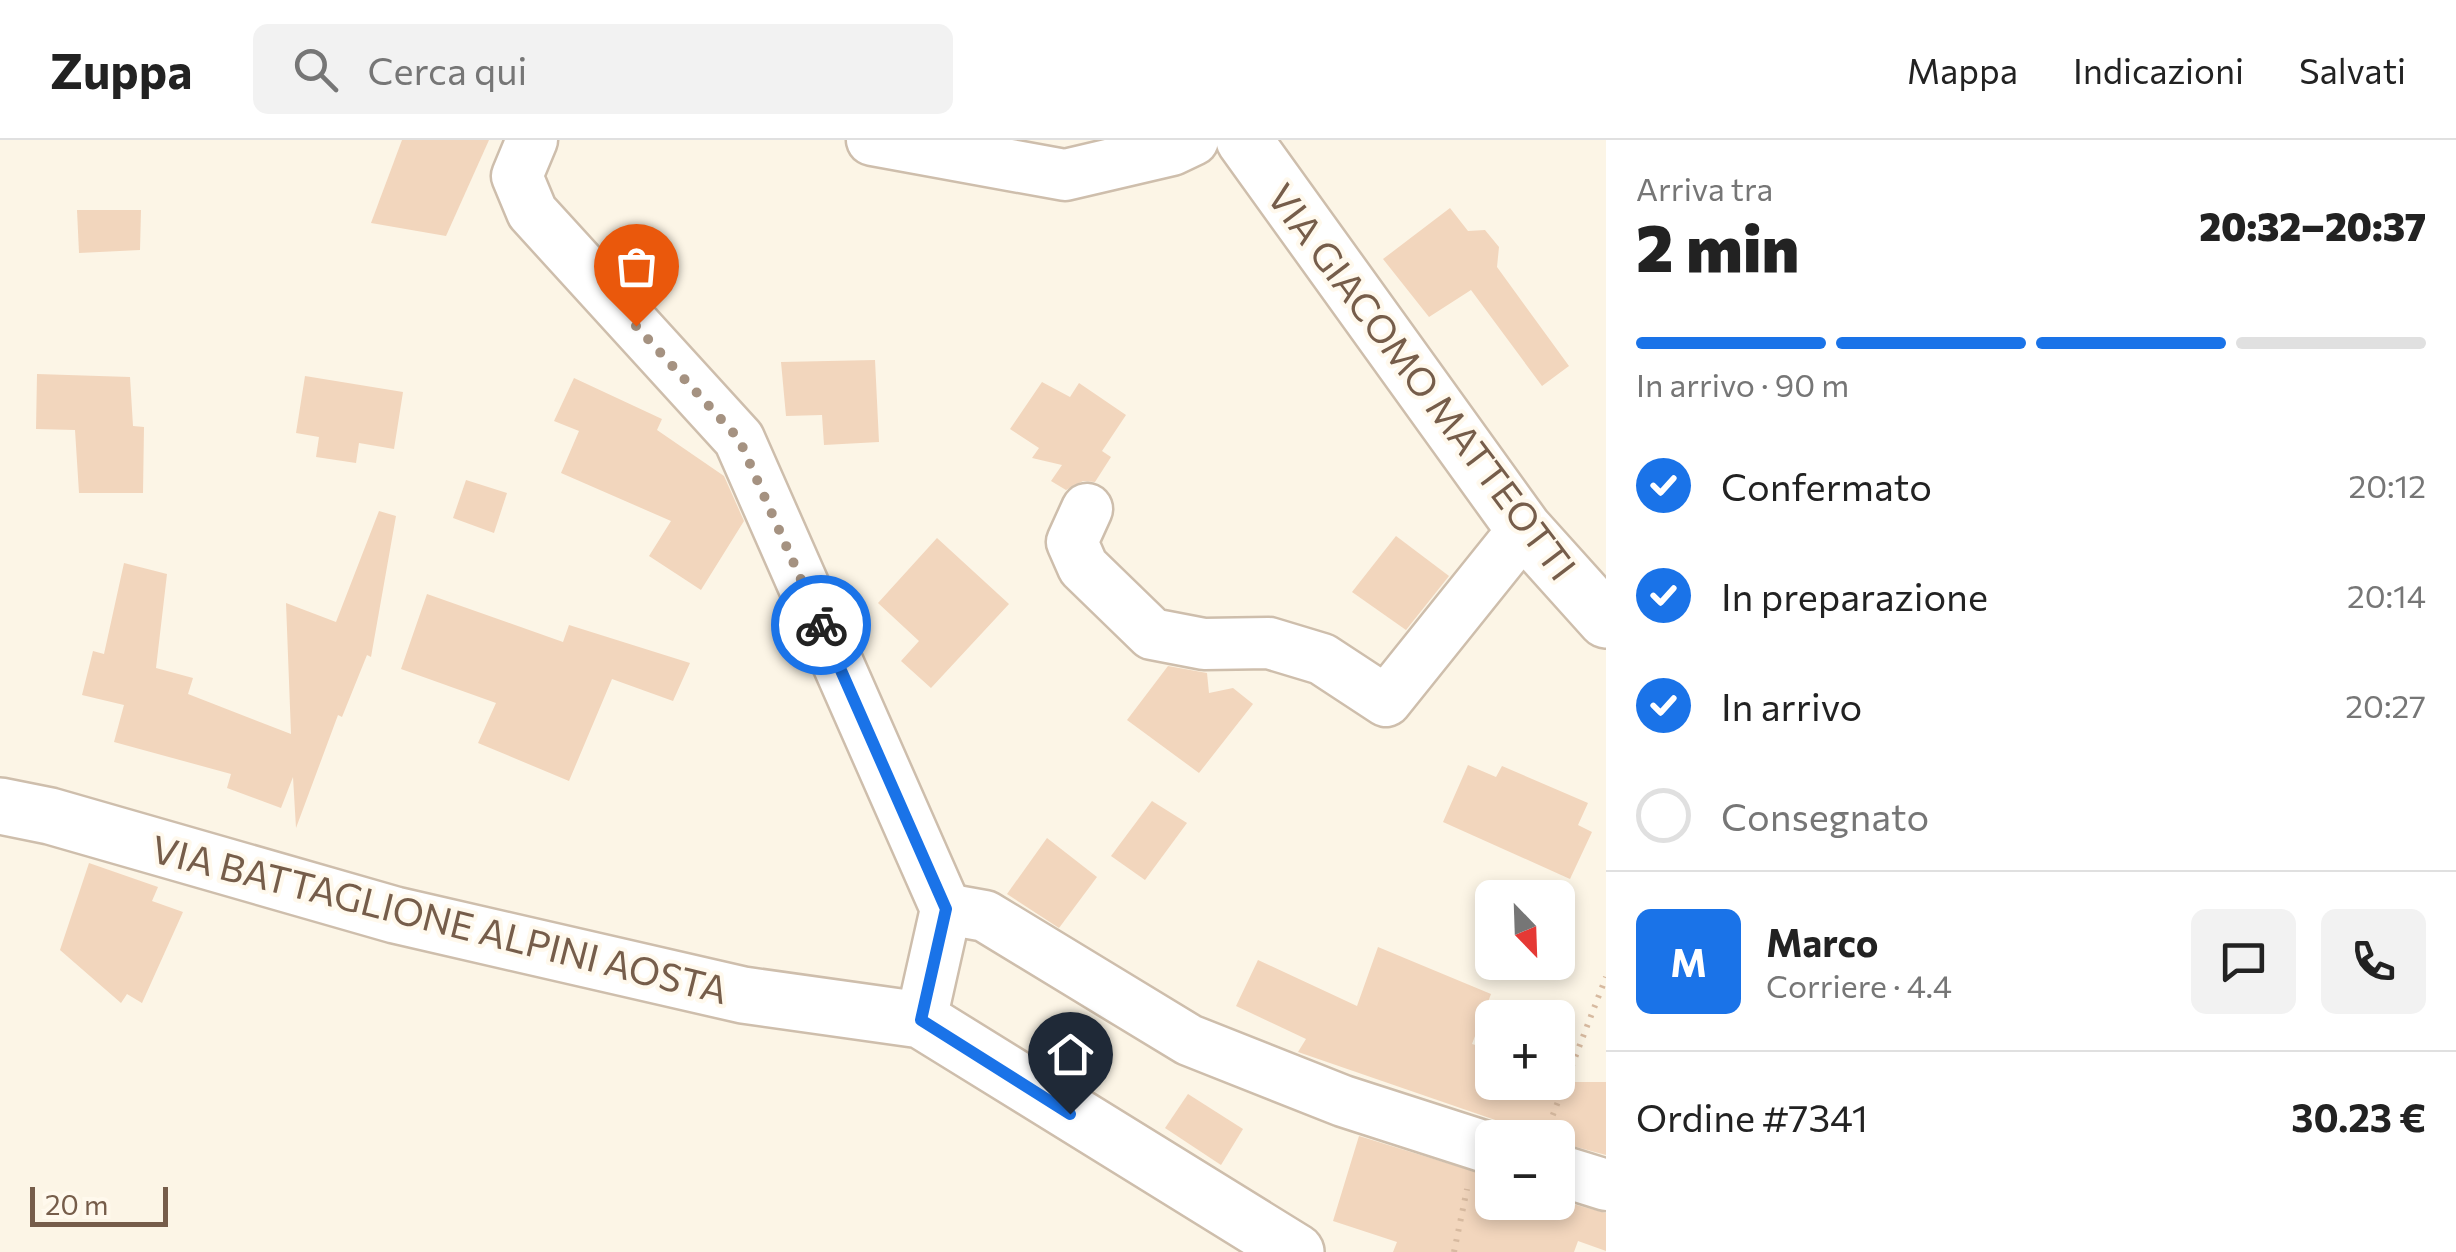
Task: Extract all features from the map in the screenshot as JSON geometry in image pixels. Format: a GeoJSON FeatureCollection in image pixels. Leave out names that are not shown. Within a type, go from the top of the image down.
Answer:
{"type":"FeatureCollection","features":[{"type":"Feature","properties":{"kind":"street"},"geometry":{"type":"LineString","coordinates":[[532,140],[517,176],[532,212],[739,439],[946,909],[921,1020]]}},
{"type":"Feature","properties":{"kind":"street"},"geometry":{"type":"LineString","coordinates":[[872,140],[1065,175],[1172,150],[1193,140]]}},
{"type":"Feature","properties":{"kind":"street","name":"VIA GIACOMO MATTEOTTI"},"geometry":{"type":"LineString","coordinates":[[1244,140],[1524,530],[1606,620]]}},
{"type":"Feature","properties":{"kind":"street"},"geometry":{"type":"LineString","coordinates":[[1087,509],[1072,542],[1083,567],[1152,634],[1204,644],[1269,643],[1322,659],[1386,701],[1524,530]]}},
{"type":"Feature","properties":{"kind":"street","name":"VIA BATTAGLIONE ALPINI AOSTA"},"geometry":{"type":"LineString","coordinates":[[0,806],[50,816],[395,915],[743,995],[921,1020],[1296,1252]]}},
{"type":"Feature","properties":{"kind":"street"},"geometry":{"type":"LineString","coordinates":[[946,909],[985,916],[1189,1040],[1343,1101],[1475,1143]]}},
{"type":"Feature","properties":{"kind":"street"},"geometry":{"type":"LineString","coordinates":[[1575,1175],[1606,1185]]}},
{"type":"Feature","properties":{"kind":"path"},"geometry":{"type":"LineString","coordinates":[[1551,1120],[1606,977]]}},
{"type":"Feature","properties":{"kind":"path"},"geometry":{"type":"LineString","coordinates":[[1454,1252],[1475,1178]]}},
{"type":"Feature","properties":{"kind":"building"},"geometry":{"type":"Polygon","coordinates":[[[402,140],[489,140],[446,236],[371,223],[402,140]]]}},
{"type":"Feature","properties":{"kind":"building"},"geometry":{"type":"Polygon","coordinates":[[[1450,208],[1468,231],[1485,230],[1499,247],[1497,267],[1569,366],[1542,386],[1471,290],[1429,317],[1383,259],[1450,208]]]}},
{"type":"Feature","properties":{"kind":"building"},"geometry":{"type":"Polygon","coordinates":[[[77,210],[141,210],[140,250],[79,253],[77,210]]]}},
{"type":"Feature","properties":{"kind":"building"},"geometry":{"type":"Polygon","coordinates":[[[875,360],[879,442],[824,445],[822,415],[786,416],[781,362],[875,360]]]}},
{"type":"Feature","properties":{"kind":"building"},"geometry":{"type":"Polygon","coordinates":[[[37,374],[130,377],[133,426],[144,427],[143,493],[79,493],[75,430],[36,429],[37,374]]]}},
{"type":"Feature","properties":{"kind":"building"},"geometry":{"type":"Polygon","coordinates":[[[305,376],[403,392],[394,449],[359,443],[356,463],[316,457],[319,437],[296,433],[305,376]]]}},
{"type":"Feature","properties":{"kind":"building"},"geometry":{"type":"Polygon","coordinates":[[[574,378],[662,419],[657,430],[724,476],[744,521],[701,590],[649,556],[671,521],[561,473],[579,431],[554,421],[574,378]]]}},
{"type":"Feature","properties":{"kind":"building"},"geometry":{"type":"Polygon","coordinates":[[[1042,382],[1070,397],[1079,383],[1126,415],[1102,451],[1111,457],[1095,482],[1083,481],[1066,490],[1051,481],[1062,465],[1032,458],[1039,448],[1010,429],[1042,382]]]}},
{"type":"Feature","properties":{"kind":"building"},"geometry":{"type":"Polygon","coordinates":[[[466,480],[507,493],[494,533],[453,518],[466,480]]]}},
{"type":"Feature","properties":{"kind":"building"},"geometry":{"type":"Polygon","coordinates":[[[379,511],[396,516],[371,657],[367,655],[342,717],[338,715],[296,828],[293,777],[281,808],[227,788],[231,774],[114,742],[124,705],[82,695],[93,651],[104,654],[124,563],[167,574],[156,668],[193,678],[188,694],[291,734],[286,603],[336,622],[379,511]]]}},
{"type":"Feature","properties":{"kind":"building"},"geometry":{"type":"Polygon","coordinates":[[[1396,536],[1449,576],[1406,630],[1352,592],[1396,536]]]}},
{"type":"Feature","properties":{"kind":"building"},"geometry":{"type":"Polygon","coordinates":[[[937,538],[1009,604],[931,688],[901,661],[919,641],[878,603],[937,538]]]}},
{"type":"Feature","properties":{"kind":"building"},"geometry":{"type":"Polygon","coordinates":[[[427,594],[563,642],[569,625],[690,663],[673,701],[612,679],[569,781],[478,743],[496,703],[401,669],[427,594]]]}},
{"type":"Feature","properties":{"kind":"building"},"geometry":{"type":"Polygon","coordinates":[[[1168,666],[1207,673],[1209,693],[1233,688],[1253,704],[1199,773],[1127,720],[1168,666]]]}},
{"type":"Feature","properties":{"kind":"building"},"geometry":{"type":"Polygon","coordinates":[[[1468,765],[1496,777],[1502,766],[1588,803],[1578,825],[1592,832],[1570,879],[1443,822],[1468,765]]]}},
{"type":"Feature","properties":{"kind":"building"},"geometry":{"type":"Polygon","coordinates":[[[1152,801],[1187,823],[1145,880],[1111,856],[1152,801]]]}},
{"type":"Feature","properties":{"kind":"building"},"geometry":{"type":"Polygon","coordinates":[[[1047,838],[1097,877],[1059,928],[1007,894],[1047,838]]]}},
{"type":"Feature","properties":{"kind":"building"},"geometry":{"type":"Polygon","coordinates":[[[89,863],[158,887],[152,901],[183,912],[142,1003],[127,994],[121,1003],[60,950],[89,863]]]}},
{"type":"Feature","properties":{"kind":"building"},"geometry":{"type":"Polygon","coordinates":[[[1378,947],[1491,994],[1489,1000],[1475,1000],[1475,1100],[1575,1100],[1575,1082],[1606,1082],[1606,1155],[1575,1147],[1575,1120],[1495,1120],[1298,1052],[1306,1039],[1236,1006],[1258,960],[1357,1006],[1378,947]]]}},
{"type":"Feature","properties":{"kind":"building"},"geometry":{"type":"Polygon","coordinates":[[[1188,1094],[1243,1129],[1221,1165],[1165,1128],[1188,1094]]]}},
{"type":"Feature","properties":{"kind":"building"},"geometry":{"type":"Polygon","coordinates":[[[1359,1136],[1475,1172],[1475,1220],[1575,1220],[1575,1205],[1606,1213],[1606,1251],[1578,1241],[1574,1252],[1393,1252],[1397,1242],[1333,1221],[1359,1136]]]}},
{"type":"Feature","properties":{"kind":"way so far"},"geometry":{"type":"LineString","coordinates":[[636,326],[739,439],[821,625]]}},
{"type":"Feature","properties":{"kind":"route"},"geometry":{"type":"LineString","coordinates":[[821,625],[946,909],[921,1020],[1070,1114]]}}]}
